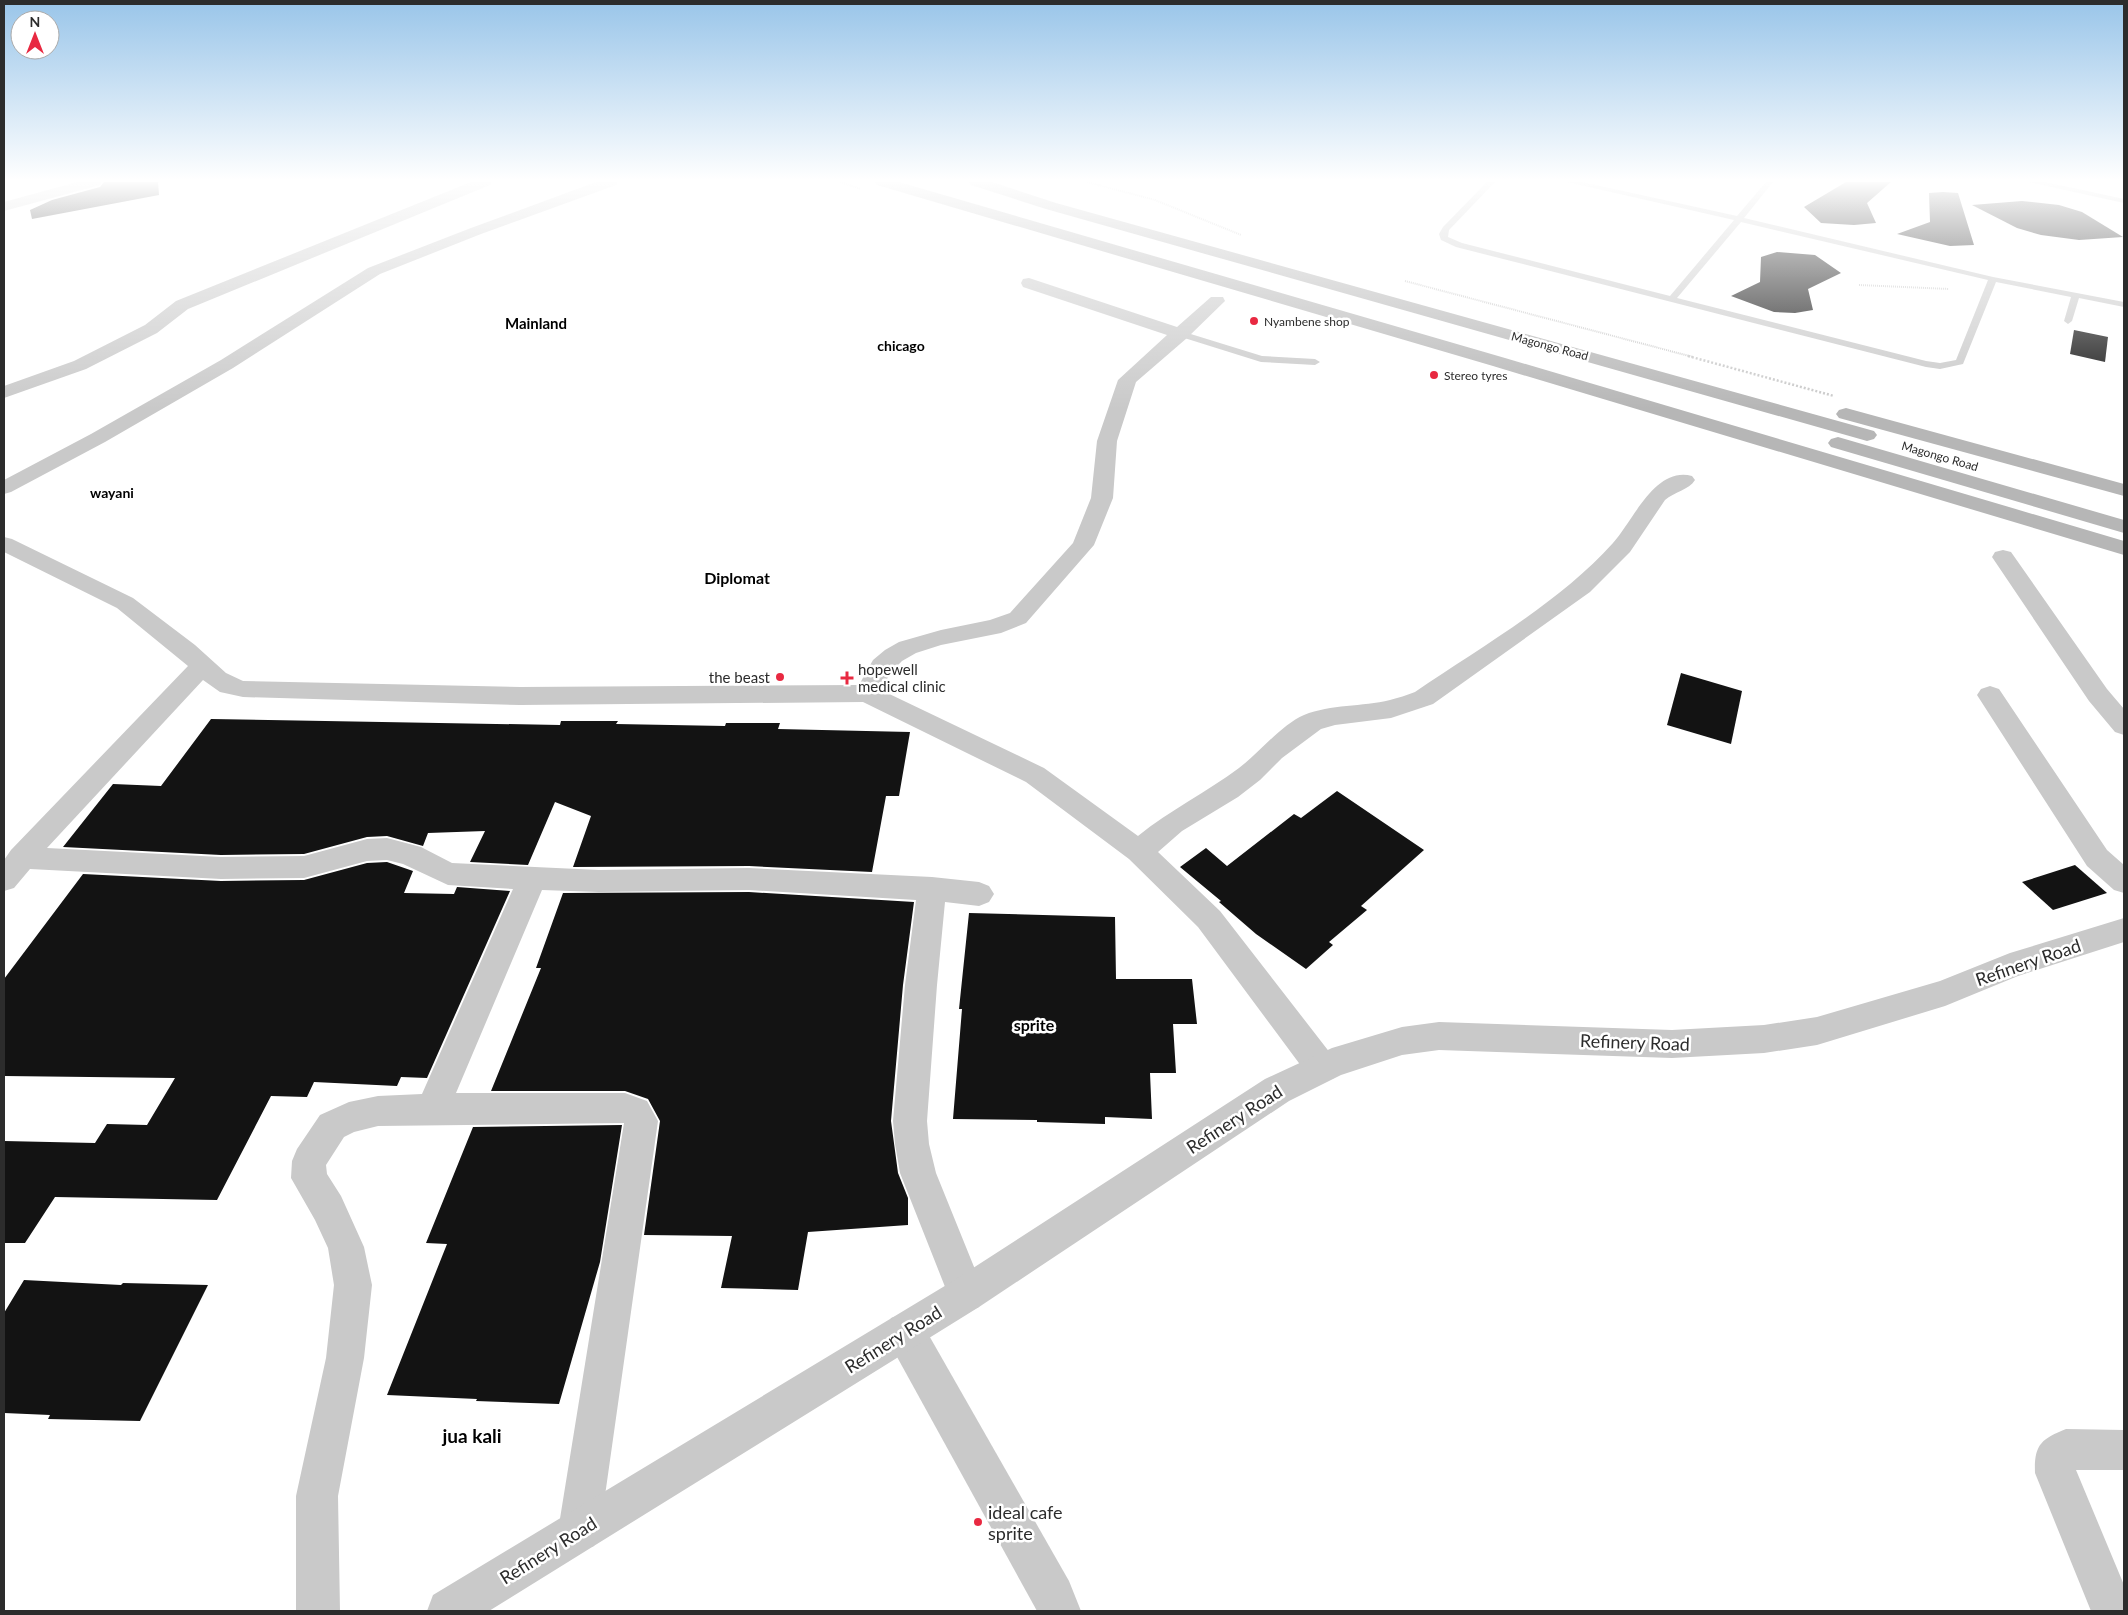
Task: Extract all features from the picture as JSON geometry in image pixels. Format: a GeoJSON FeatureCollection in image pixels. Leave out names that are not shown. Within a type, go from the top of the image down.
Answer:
{"type":"FeatureCollection","features":[{"type":"Feature","properties":{"kind":"main road"},"geometry":{"type":"LineString","coordinates":[[1141,257],[2124,548]]}},
{"type":"Feature","properties":{"kind":"main road"},"geometry":{"type":"LineString","coordinates":[[1196,257],[1437,323]]}},
{"type":"Feature","properties":{"kind":"main road","name":"Magongo Road"},"geometry":{"type":"LineString","coordinates":[[1220,257],[2124,527]]}},
{"type":"Feature","properties":{"kind":"main road"},"geometry":{"type":"LineString","coordinates":[[1270,257],[2124,490]]}},
{"type":"Feature","properties":{"kind":"main road","name":"Magongo Road"},"geometry":{"type":"LineString","coordinates":[[1437,323],[1708,390],[2124,508]]}},
{"type":"Feature","properties":{"kind":"street"},"geometry":{"type":"LineString","coordinates":[[4,392],[80,365],[151,329],[182,305],[299,257]]}},
{"type":"Feature","properties":{"kind":"street"},"geometry":{"type":"LineString","coordinates":[[4,488],[98,438],[227,364],[374,271],[409,257]]}},
{"type":"Feature","properties":{"kind":"street"},"geometry":{"type":"LineString","coordinates":[[1028,283],[1181,334]]}},
{"type":"Feature","properties":{"kind":"street"},"geometry":{"type":"LineString","coordinates":[[867,693],[883,666],[893,656],[907,648],[929,641],[1008,623],[1018,618],[1062,569],[1083,544],[1102,498],[1107,441],[1127,380],[1217,301]]}},
{"type":"Feature","properties":{"kind":"street"},"geometry":{"type":"LineString","coordinates":[[1139,851],[1172,824],[1228,790],[1251,773],[1279,747],[1312,722],[1335,716],[1391,709],[1424,698],[1547,614],[1582,587],[1622,547],[1658,496],[1665,489],[1685,480]]}},
{"type":"Feature","properties":{"kind":"street"},"geometry":{"type":"LineString","coordinates":[[4,544],[125,604],[186,651],[216,679],[229,686],[243,689],[520,696],[867,693],[1035,775],[1139,851],[1209,919],[1322,1068]]}},
{"type":"Feature","properties":{"kind":"street"},"geometry":{"type":"LineString","coordinates":[[2003,557],[2098,695],[2124,726]]}},
{"type":"Feature","properties":{"kind":"street"},"geometry":{"type":"LineString","coordinates":[[12,869],[97,776],[202,667]]}},
{"type":"Feature","properties":{"kind":"street"},"geometry":{"type":"LineString","coordinates":[[1990,695],[2097,858],[2124,882]]}},
{"type":"Feature","properties":{"kind":"street"},"geometry":{"type":"LineString","coordinates":[[12,869],[304,867],[367,850],[387,849],[411,855],[448,874],[532,879],[749,879],[932,889],[978,894]]}},
{"type":"Feature","properties":{"kind":"street"},"geometry":{"type":"LineString","coordinates":[[432,1109],[532,879]]}},
{"type":"Feature","properties":{"kind":"street"},"geometry":{"type":"LineString","coordinates":[[932,889],[921,985],[911,1111],[912,1144],[918,1173],[966,1294]]}},
{"type":"Feature","properties":{"kind":"street","name":"Refinery Road"},"geometry":{"type":"LineString","coordinates":[[449,1611],[966,1294],[1276,1090],[1322,1068],[1402,1041],[1439,1036],[1672,1044],[1764,1039],[1817,1030],[1945,993],[2010,966],[2124,930]]}},
{"type":"Feature","properties":{"kind":"street"},"geometry":{"type":"LineString","coordinates":[[318,1611],[317,1496],[345,1358],[353,1285],[346,1247],[328,1208],[309,1178],[309,1161],[332,1126],[349,1118],[378,1112],[432,1109],[603,1107],[625,1108],[635,1110],[639,1114],[641,1121],[579,1531]]}},
{"type":"Feature","properties":{"kind":"street"},"geometry":{"type":"LineString","coordinates":[[905,1332],[1053,1597],[1059,1611]]}},
{"type":"Feature","properties":{"kind":"street"},"geometry":{"type":"LineString","coordinates":[[2113,1611],[2056,1473],[2055,1457],[2066,1450],[2124,1450]]}},
{"type":"Feature","properties":{"kind":"lane"},"geometry":{"type":"LineString","coordinates":[[1507,257],[1904,360],[1940,366],[1960,362],[1993,279]]}},
{"type":"Feature","properties":{"kind":"lane"},"geometry":{"type":"LineString","coordinates":[[1672,299],[1707,257]]}},
{"type":"Feature","properties":{"kind":"lane"},"geometry":{"type":"LineString","coordinates":[[1902,257],[1993,279],[2124,305]]}},
{"type":"Feature","properties":{"kind":"lane"},"geometry":{"type":"LineString","coordinates":[[2068,321],[2075,296]]}},
{"type":"Feature","properties":{"kind":"lane"},"geometry":{"type":"LineString","coordinates":[[1181,334],[1261,359],[1316,362]]}},
{"type":"Feature","properties":{"kind":"path"},"geometry":{"type":"LineString","coordinates":[[1398,279],[1840,397]]}},
{"type":"Feature","properties":{"kind":"path"},"geometry":{"type":"LineString","coordinates":[[1859,285],[1944,290],[1993,279]]}},
{"type":"Feature","properties":{"kind":"building"},"geometry":{"type":"Polygon","coordinates":[[[1761,257],[1818,257],[1841,273],[1808,289],[1813,310],[1795,313],[1774,312],[1731,296],[1760,282],[1761,257]]]}},
{"type":"Feature","properties":{"kind":"building"},"geometry":{"type":"Polygon","coordinates":[[[2074,330],[2108,337],[2105,362],[2070,354],[2074,330]]]}},
{"type":"Feature","properties":{"kind":"building"},"geometry":{"type":"Polygon","coordinates":[[[1681,673],[1742,691],[1731,744],[1667,725],[1681,673]]]}},
{"type":"Feature","properties":{"kind":"building"},"geometry":{"type":"Polygon","coordinates":[[[211,719],[560,725],[561,721],[618,721],[616,724],[725,726],[726,723],[780,723],[778,729],[910,732],[899,796],[886,796],[872,872],[749,866],[573,867],[591,816],[555,802],[528,865],[470,862],[485,831],[428,833],[423,846],[387,836],[367,837],[304,854],[221,855],[63,847],[113,784],[161,786],[211,719]]]}},
{"type":"Feature","properties":{"kind":"building"},"geometry":{"type":"Polygon","coordinates":[[[1337,791],[1424,850],[1361,906],[1367,910],[1329,942],[1333,945],[1306,969],[1256,934],[1219,902],[1221,901],[1180,867],[1206,848],[1227,866],[1294,814],[1301,818],[1337,791]]]}},
{"type":"Feature","properties":{"kind":"building"},"geometry":{"type":"Polygon","coordinates":[[[387,862],[413,871],[404,893],[454,894],[457,887],[510,891],[427,1078],[401,1077],[397,1086],[314,1082],[307,1097],[271,1096],[217,1200],[55,1197],[25,1243],[4,1243],[4,1141],[95,1143],[107,1124],[147,1125],[175,1078],[4,1076],[4,979],[83,874],[221,881],[304,880],[367,863],[387,862]]]}},
{"type":"Feature","properties":{"kind":"building"},"geometry":{"type":"Polygon","coordinates":[[[2075,865],[2107,893],[2053,910],[2022,882],[2075,865]]]}},
{"type":"Feature","properties":{"kind":"building"},"geometry":{"type":"Polygon","coordinates":[[[749,892],[914,902],[903,985],[891,1121],[898,1173],[908,1198],[908,1225],[808,1232],[798,1290],[721,1288],[732,1236],[644,1235],[660,1121],[648,1099],[625,1091],[491,1091],[541,968],[536,968],[563,893],[749,892]]]}},
{"type":"Feature","properties":{"kind":"building"},"geometry":{"type":"Polygon","coordinates":[[[969,913],[1115,917],[1116,979],[1192,979],[1197,1024],[1173,1024],[1176,1073],[1150,1073],[1152,1119],[1105,1117],[1105,1124],[1037,1122],[1037,1120],[953,1119],[962,1009],[959,1009],[969,913]]]}},
{"type":"Feature","properties":{"kind":"building"},"geometry":{"type":"Polygon","coordinates":[[[622,1125],[600,1262],[559,1404],[387,1395],[447,1244],[426,1243],[473,1127],[622,1125]]]}},
{"type":"Feature","properties":{"kind":"building"},"geometry":{"type":"Polygon","coordinates":[[[24,1280],[121,1285],[123,1283],[208,1285],[140,1421],[48,1419],[50,1415],[4,1413],[4,1313],[24,1280]]]}},
{"type":"Feature","properties":{"kind":"place","name":"Nyambene shop"},"geometry":{"type":"Point","coordinates":[1254,321]}},
{"type":"Feature","properties":{"kind":"place","name":"Stereo tyres"},"geometry":{"type":"Point","coordinates":[1434,375]}},
{"type":"Feature","properties":{"kind":"place","name":"the beast"},"geometry":{"type":"Point","coordinates":[780,677]}},
{"type":"Feature","properties":{"kind":"place","name":"hopewell medical clinic"},"geometry":{"type":"Point","coordinates":[847,678]}},
{"type":"Feature","properties":{"kind":"place","name":"ideal cafe sprite"},"geometry":{"type":"Point","coordinates":[978,1522]}},
{"type":"Feature","properties":{"kind":"district","name":"Mainland"},"geometry":{"type":"Point","coordinates":[536,323]}},
{"type":"Feature","properties":{"kind":"district","name":"chicago"},"geometry":{"type":"Point","coordinates":[901,345]}},
{"type":"Feature","properties":{"kind":"district","name":"wayani"},"geometry":{"type":"Point","coordinates":[112,492]}},
{"type":"Feature","properties":{"kind":"district","name":"Diplomat"},"geometry":{"type":"Point","coordinates":[737,577]}},
{"type":"Feature","properties":{"kind":"district","name":"sprite"},"geometry":{"type":"Point","coordinates":[1034,1024]}},
{"type":"Feature","properties":{"kind":"district","name":"jua kali"},"geometry":{"type":"Point","coordinates":[472,1435]}}]}
